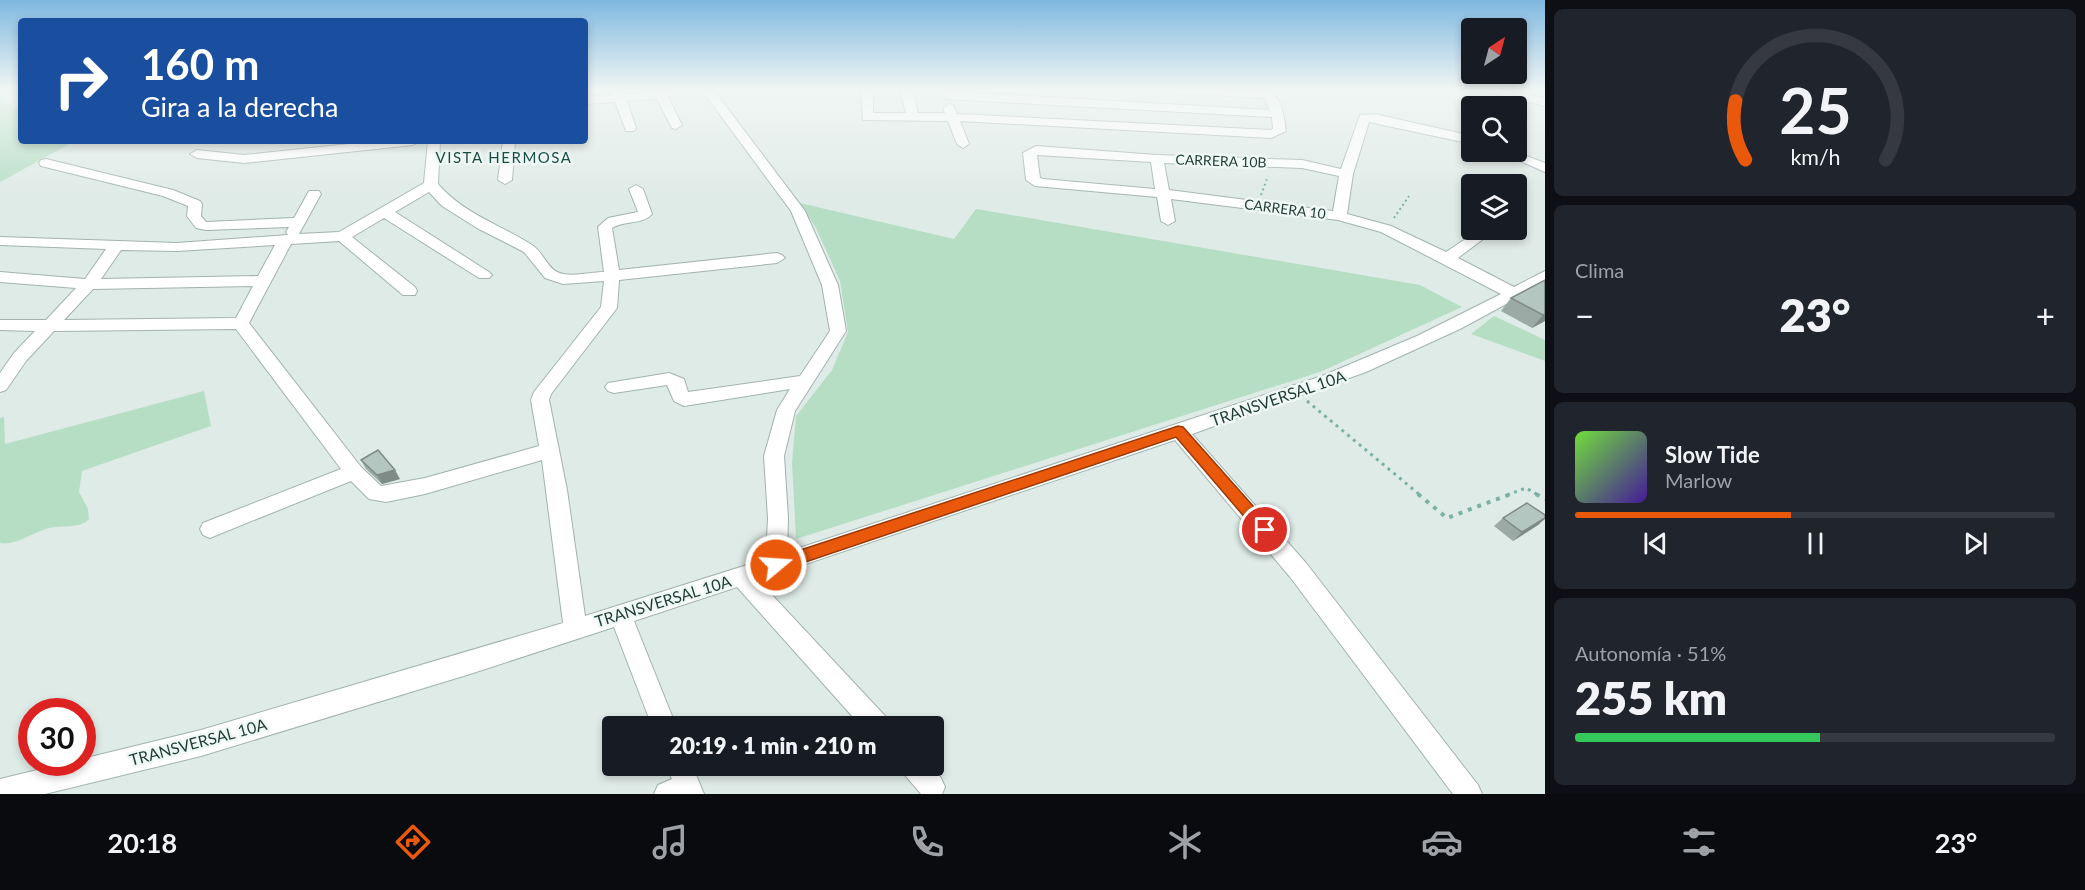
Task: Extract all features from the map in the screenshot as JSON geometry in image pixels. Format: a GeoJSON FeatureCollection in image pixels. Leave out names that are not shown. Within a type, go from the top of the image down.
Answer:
{"type":"FeatureCollection","features":[{"type":"Feature","properties":{"kind":"street"},"geometry":{"type":"LineString","coordinates":[[735,126],[798,211],[830,285],[838,331],[786,410],[774,456],[778,518],[776,565]]}},
{"type":"Feature","properties":{"kind":"street"},"geometry":{"type":"LineString","coordinates":[[955,126],[963,144]]}},
{"type":"Feature","properties":{"kind":"street"},"geometry":{"type":"LineString","coordinates":[[1136,126],[1271,134],[1280,131],[1279,126]]}},
{"type":"Feature","properties":{"kind":"street"},"geometry":{"type":"LineString","coordinates":[[1339,216],[1346,174],[1361,126]]}},
{"type":"Feature","properties":{"kind":"street"},"geometry":{"type":"LineString","coordinates":[[1411,126],[1461,138]]}},
{"type":"Feature","properties":{"kind":"street"},"geometry":{"type":"LineString","coordinates":[[197,154],[243,159],[385,144]]}},
{"type":"Feature","properties":{"kind":"street"},"geometry":{"type":"LineString","coordinates":[[431,185],[438,144]]}},
{"type":"Feature","properties":{"kind":"street"},"geometry":{"type":"LineString","coordinates":[[505,180],[509,144]]}},
{"type":"Feature","properties":{"kind":"street","name":"CARRERA 10"},"geometry":{"type":"LineString","coordinates":[[1157,159],[1031,151],[1030,153],[1033,180],[1040,183],[1165,194],[1339,216],[1386,230],[1447,258],[1514,294]]}},
{"type":"Feature","properties":{"kind":"street","name":"CARRERA 10B"},"geometry":{"type":"LineString","coordinates":[[1168,221],[1157,159],[1313,165],[1346,174]]}},
{"type":"Feature","properties":{"kind":"street"},"geometry":{"type":"LineString","coordinates":[[1527,161],[1545,168]]}},
{"type":"Feature","properties":{"kind":"street"},"geometry":{"type":"LineString","coordinates":[[46,163],[168,193],[195,204],[194,216],[201,225],[297,222]]}},
{"type":"Feature","properties":{"kind":"street"},"geometry":{"type":"LineString","coordinates":[[0,241],[177,247],[342,236],[431,185]]}},
{"type":"Feature","properties":{"kind":"street"},"geometry":{"type":"LineString","coordinates":[[431,185],[447,203],[463,214],[528,249],[550,275],[571,280],[777,258]]}},
{"type":"Feature","properties":{"kind":"street"},"geometry":{"type":"LineString","coordinates":[[575,628],[557,490],[540,400],[543,392],[609,308],[612,276],[605,227],[610,222],[637,218],[645,214],[636,189]]}},
{"type":"Feature","properties":{"kind":"street"},"geometry":{"type":"LineString","coordinates":[[241,323],[314,194]]}},
{"type":"Feature","properties":{"kind":"street"},"geometry":{"type":"LineString","coordinates":[[385,212],[484,275]]}},
{"type":"Feature","properties":{"kind":"street"},"geometry":{"type":"LineString","coordinates":[[342,236],[409,291]]}},
{"type":"Feature","properties":{"kind":"street"},"geometry":{"type":"LineString","coordinates":[[1447,258],[1473,240]]}},
{"type":"Feature","properties":{"kind":"street"},"geometry":{"type":"LineString","coordinates":[[0,386],[20,357],[89,284],[116,246]]}},
{"type":"Feature","properties":{"kind":"street","name":"TRANSVERSAL 10A"},"geometry":{"type":"LineString","coordinates":[[0,792],[201,743],[470,663],[776,565],[1351,374],[1514,294],[1545,276]]}},
{"type":"Feature","properties":{"kind":"street"},"geometry":{"type":"LineString","coordinates":[[0,277],[89,284],[263,281]]}},
{"type":"Feature","properties":{"kind":"street"},"geometry":{"type":"LineString","coordinates":[[241,323],[354,472],[376,493],[386,494],[425,486],[550,451]]}},
{"type":"Feature","properties":{"kind":"street"},"geometry":{"type":"LineString","coordinates":[[0,324],[141,326],[241,323]]}},
{"type":"Feature","properties":{"kind":"street"},"geometry":{"type":"LineString","coordinates":[[0,360],[20,357]]}},
{"type":"Feature","properties":{"kind":"street"},"geometry":{"type":"LineString","coordinates":[[614,387],[669,379],[678,383],[680,396],[684,399],[806,381]]}},
{"type":"Feature","properties":{"kind":"street"},"geometry":{"type":"LineString","coordinates":[[1178,431],[1298,570],[1469,794]]}},
{"type":"Feature","properties":{"kind":"street"},"geometry":{"type":"LineString","coordinates":[[210,529],[354,472]]}},
{"type":"Feature","properties":{"kind":"street"},"geometry":{"type":"LineString","coordinates":[[741,576],[868,716]]}},
{"type":"Feature","properties":{"kind":"street"},"geometry":{"type":"LineString","coordinates":[[620,614],[660,716]]}},
{"type":"Feature","properties":{"kind":"street"},"geometry":{"type":"LineString","coordinates":[[923,776],[932,786]]}},
{"type":"Feature","properties":{"kind":"path"},"geometry":{"type":"LineString","coordinates":[[1257,205],[1272,163]]}},
{"type":"Feature","properties":{"kind":"path"},"geometry":{"type":"LineString","coordinates":[[1386,230],[1408,196]]}},
{"type":"Feature","properties":{"kind":"path"},"geometry":{"type":"LineString","coordinates":[[1296,392],[1446,518],[1526,488],[1545,499]]}},
{"type":"Feature","properties":{"kind":"green space"},"geometry":{"type":"Polygon","coordinates":[[[0,126],[18,126],[18,144],[70,144],[0,182],[0,126]]]}},
{"type":"Feature","properties":{"kind":"green space"},"geometry":{"type":"Polygon","coordinates":[[[800,203],[954,239],[976,209],[1420,285],[1462,307],[1320,372],[796,539],[792,463],[796,416],[832,370],[848,332],[840,281],[816,228],[800,203]]]}},
{"type":"Feature","properties":{"kind":"green space"},"geometry":{"type":"Polygon","coordinates":[[[1494,316],[1545,340],[1545,361],[1471,334],[1494,316]]]}},
{"type":"Feature","properties":{"kind":"green space"},"geometry":{"type":"Polygon","coordinates":[[[204,391],[211,426],[82,471],[79,492],[88,509],[89,519],[85,522],[49,528],[18,541],[0,543],[0,418],[4,417],[5,444],[204,391]]]}},
{"type":"Feature","properties":{"kind":"building"},"geometry":{"type":"Polygon","coordinates":[[[1545,280],[1545,314],[1511,298],[1545,280]]]}},
{"type":"Feature","properties":{"kind":"building"},"geometry":{"type":"Polygon","coordinates":[[[378,450],[395,470],[377,475],[361,460],[378,450]]]}},
{"type":"Feature","properties":{"kind":"building"},"geometry":{"type":"Polygon","coordinates":[[[1527,503],[1545,515],[1545,518],[1522,532],[1503,518],[1527,503]]]}},
{"type":"Feature","properties":{"kind":"district","name":"VISTA HERMOSA"},"geometry":{"type":"Point","coordinates":[504,158]}},
{"type":"Feature","properties":{"kind":"route"},"geometry":{"type":"LineString","coordinates":[[776,565],[1178,431],[1265,530]]}}]}
